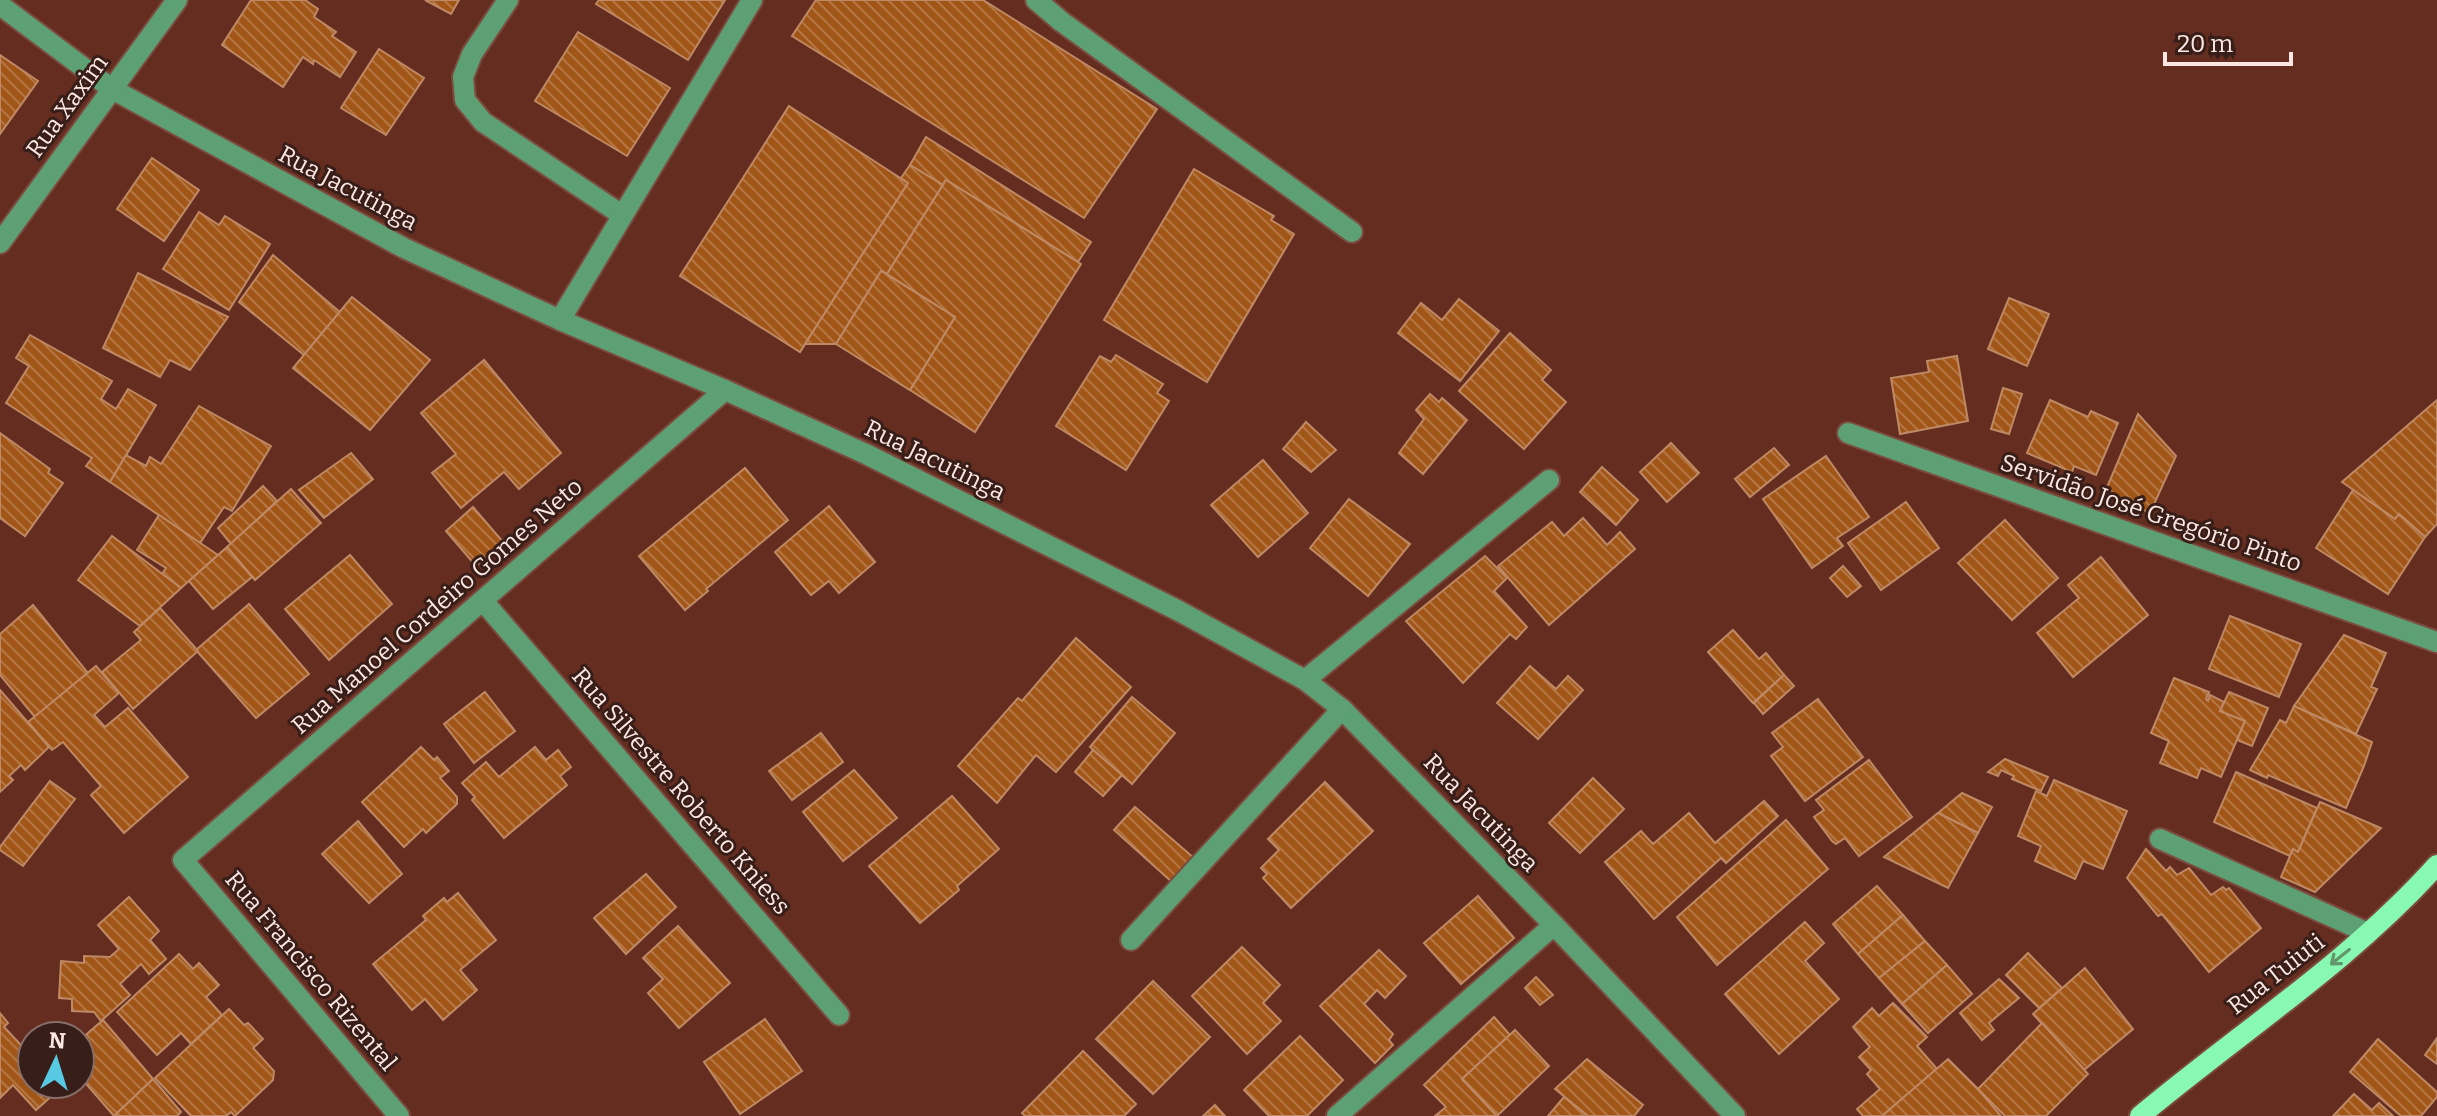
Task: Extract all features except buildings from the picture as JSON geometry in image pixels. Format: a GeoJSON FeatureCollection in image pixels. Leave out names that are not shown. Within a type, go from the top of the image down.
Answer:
{"type":"FeatureCollection","features":[{"type":"Feature","properties":{"kind":"main road","name":"Rua Tuiuti"},"geometry":{"type":"LineString","coordinates":[[2140,1116],[2368,933],[2437,865]]}},
{"type":"Feature","properties":{"kind":"street","name":"Rua Xaxim"},"geometry":{"type":"LineString","coordinates":[[0,243],[177,0]]}},
{"type":"Feature","properties":{"kind":"street"},"geometry":{"type":"LineString","coordinates":[[508,0],[472,54],[463,77],[465,100],[483,122],[622,215]]}},
{"type":"Feature","properties":{"kind":"street"},"geometry":{"type":"LineString","coordinates":[[560,320],[752,0]]}},
{"type":"Feature","properties":{"kind":"street"},"geometry":{"type":"LineString","coordinates":[[1036,0],[1352,232]]}},
{"type":"Feature","properties":{"kind":"street","name":"Rua Jacutinga"},"geometry":{"type":"LineString","coordinates":[[0,5],[112,89],[404,248],[866,454],[1179,611],[1305,680],[1342,709],[1554,925],[1735,1116]]}},
{"type":"Feature","properties":{"kind":"street","name":"Rua Manoel Cordeiro Gomes Neto"},"geometry":{"type":"LineString","coordinates":[[183,860],[725,390]]}},
{"type":"Feature","properties":{"kind":"street","name":"Servidão José Gregório Pinto"},"geometry":{"type":"LineString","coordinates":[[1848,433],[2437,642]]}},
{"type":"Feature","properties":{"kind":"street"},"geometry":{"type":"LineString","coordinates":[[1305,680],[1549,480]]}},
{"type":"Feature","properties":{"kind":"street","name":"Rua Silvestre Roberto Kniess"},"geometry":{"type":"LineString","coordinates":[[483,601],[839,1015]]}},
{"type":"Feature","properties":{"kind":"street"},"geometry":{"type":"LineString","coordinates":[[1131,940],[1342,709]]}},
{"type":"Feature","properties":{"kind":"street"},"geometry":{"type":"LineString","coordinates":[[2160,839],[2368,933]]}},
{"type":"Feature","properties":{"kind":"street","name":"Rua Francisco Rizental"},"geometry":{"type":"LineString","coordinates":[[183,860],[399,1116]]}},
{"type":"Feature","properties":{"kind":"street"},"geometry":{"type":"LineString","coordinates":[[1337,1116],[1554,925]]}}]}
